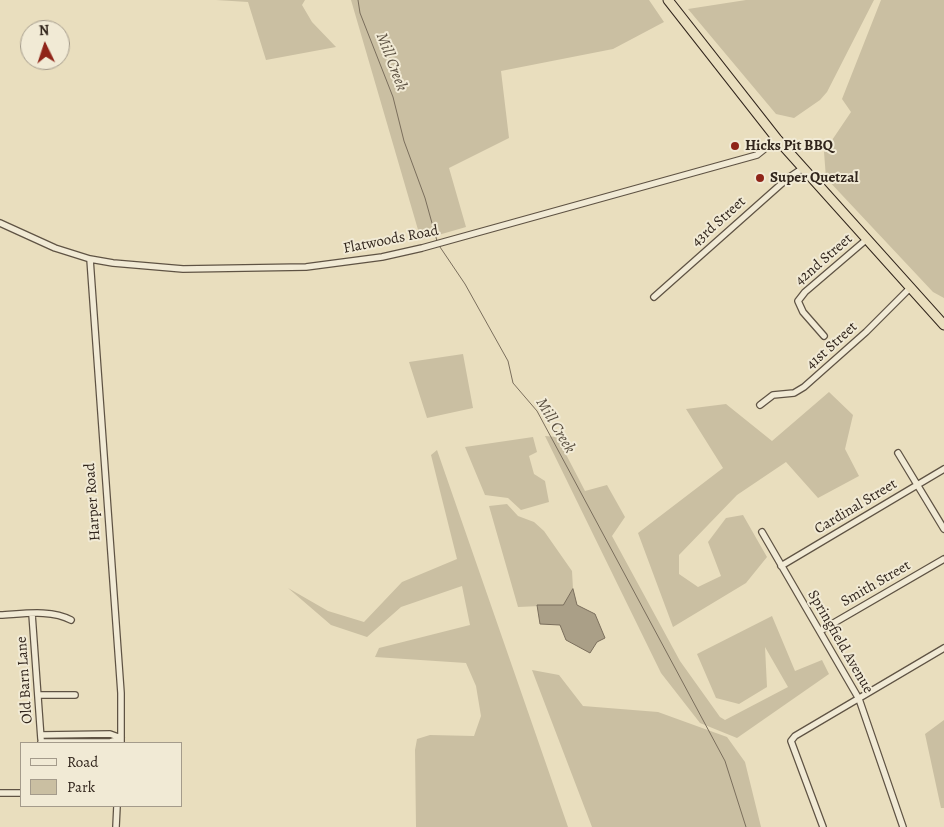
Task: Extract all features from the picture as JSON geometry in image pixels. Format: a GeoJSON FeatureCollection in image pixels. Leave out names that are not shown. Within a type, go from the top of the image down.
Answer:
{"type":"FeatureCollection","features":[{"type":"Feature","properties":{"kind":"highway"},"geometry":{"type":"LineString","coordinates":[[668,0],[777,139],[944,325]]}},
{"type":"Feature","properties":{"kind":"street","name":"Flatwoods Road"},"geometry":{"type":"LineString","coordinates":[[0,222],[55,248],[90,259],[148,267],[272,269],[347,262],[422,248],[756,155],[777,139]]}},
{"type":"Feature","properties":{"kind":"street","name":"43rd Street"},"geometry":{"type":"LineString","coordinates":[[654,297],[788,178],[803,168]]}},
{"type":"Feature","properties":{"kind":"street","name":"42nd Street"},"geometry":{"type":"LineString","coordinates":[[824,336],[803,312],[798,301],[805,292],[868,239]]}},
{"type":"Feature","properties":{"kind":"street","name":"Harper Road"},"geometry":{"type":"LineString","coordinates":[[90,259],[121,693],[121,741]]}},
{"type":"Feature","properties":{"kind":"street","name":"41st Street"},"geometry":{"type":"LineString","coordinates":[[760,405],[773,396],[794,393],[804,387],[866,332],[910,288]]}},
{"type":"Feature","properties":{"kind":"street"},"geometry":{"type":"LineString","coordinates":[[898,453],[944,529]]}},
{"type":"Feature","properties":{"kind":"street","name":"Cardinal Street"},"geometry":{"type":"LineString","coordinates":[[781,566],[944,469]]}},
{"type":"Feature","properties":{"kind":"street","name":"Springfield Avenue"},"geometry":{"type":"LineString","coordinates":[[762,532],[859,699],[903,827]]}},
{"type":"Feature","properties":{"kind":"street","name":"Smith Street"},"geometry":{"type":"LineString","coordinates":[[820,631],[944,559]]}},
{"type":"Feature","properties":{"kind":"street","name":"Old Barn Lane"},"geometry":{"type":"LineString","coordinates":[[32,614],[41,740]]}},
{"type":"Feature","properties":{"kind":"street"},"geometry":{"type":"LineString","coordinates":[[0,615],[62,615],[71,620]]}},
{"type":"Feature","properties":{"kind":"street"},"geometry":{"type":"LineString","coordinates":[[823,827],[791,741],[795,736],[944,648]]}},
{"type":"Feature","properties":{"kind":"street"},"geometry":{"type":"LineString","coordinates":[[38,695],[75,694]]}},
{"type":"Feature","properties":{"kind":"street"},"geometry":{"type":"LineString","coordinates":[[41,740],[110,734],[121,741]]}},
{"type":"Feature","properties":{"kind":"street"},"geometry":{"type":"LineString","coordinates":[[82,735],[82,742]]}},
{"type":"Feature","properties":{"kind":"street"},"geometry":{"type":"LineString","coordinates":[[41,740],[121,741]]}},
{"type":"Feature","properties":{"kind":"street"},"geometry":{"type":"LineString","coordinates":[[0,793],[20,793]]}},
{"type":"Feature","properties":{"kind":"street"},"geometry":{"type":"LineString","coordinates":[[116,827],[117,807]]}},
{"type":"Feature","properties":{"kind":"green space"},"geometry":{"type":"Polygon","coordinates":[[[216,0],[305,0],[302,5],[312,22],[336,47],[266,60],[248,2],[216,0]]]}},
{"type":"Feature","properties":{"kind":"green space"},"geometry":{"type":"Polygon","coordinates":[[[351,0],[649,0],[664,22],[613,49],[501,71],[509,138],[449,168],[466,227],[421,240],[351,0]]]}},
{"type":"Feature","properties":{"kind":"green space"},"geometry":{"type":"Polygon","coordinates":[[[746,0],[874,0],[827,92],[820,100],[794,118],[776,114],[688,9],[746,0]]]}},
{"type":"Feature","properties":{"kind":"green space"},"geometry":{"type":"Polygon","coordinates":[[[881,0],[944,0],[944,298],[933,292],[826,178],[824,152],[851,112],[842,99],[881,0]]]}},
{"type":"Feature","properties":{"kind":"green space"},"geometry":{"type":"Polygon","coordinates":[[[463,354],[473,408],[427,418],[409,362],[463,354]]]}},
{"type":"Feature","properties":{"kind":"green space"},"geometry":{"type":"Polygon","coordinates":[[[829,392],[853,415],[845,449],[859,476],[818,498],[786,462],[737,495],[679,555],[679,574],[698,587],[721,576],[708,542],[726,518],[743,515],[767,557],[746,583],[673,627],[638,533],[723,468],[686,409],[726,404],[772,441],[829,392]]]}},
{"type":"Feature","properties":{"kind":"green space"},"geometry":{"type":"Polygon","coordinates":[[[545,436],[557,437],[585,491],[607,485],[625,517],[612,536],[680,661],[720,717],[725,720],[788,687],[765,647],[767,687],[739,704],[716,698],[697,654],[772,616],[795,671],[822,660],[829,674],[737,738],[700,723],[661,673],[545,436]]]}},
{"type":"Feature","properties":{"kind":"green space"},"geometry":{"type":"Polygon","coordinates":[[[533,437],[537,452],[529,456],[534,474],[545,481],[549,502],[521,510],[508,498],[485,495],[465,447],[533,437]]]}},
{"type":"Feature","properties":{"kind":"green space"},"geometry":{"type":"Polygon","coordinates":[[[437,450],[568,827],[416,827],[415,750],[417,739],[430,735],[474,736],[481,716],[476,686],[466,663],[375,657],[379,648],[470,625],[462,586],[401,607],[367,637],[331,625],[288,588],[328,611],[364,622],[402,582],[457,559],[431,455],[437,450]]]}},
{"type":"Feature","properties":{"kind":"green space"},"geometry":{"type":"Polygon","coordinates":[[[507,504],[518,516],[534,522],[544,531],[572,571],[573,589],[563,605],[518,607],[489,506],[507,504]]]}},
{"type":"Feature","properties":{"kind":"green space"},"geometry":{"type":"Polygon","coordinates":[[[532,670],[559,675],[583,706],[658,712],[727,737],[745,762],[761,827],[592,827],[532,670]]]}},
{"type":"Feature","properties":{"kind":"green space"},"geometry":{"type":"Polygon","coordinates":[[[944,720],[944,808],[941,808],[925,734],[944,720]]]}},
{"type":"Feature","properties":{"kind":"shaded area"},"geometry":{"type":"Polygon","coordinates":[[[573,589],[577,605],[595,614],[605,638],[597,642],[590,653],[566,640],[560,625],[540,624],[537,605],[563,605],[573,589]]]}},
{"type":"Feature","properties":{"kind":"waterway","name":"Mill Creek"},"geometry":{"type":"LineString","coordinates":[[358,0],[360,13],[393,97],[404,141],[425,198],[437,241]]}},
{"type":"Feature","properties":{"kind":"waterway","name":"Mill Creek"},"geometry":{"type":"LineString","coordinates":[[440,247],[465,284],[508,361],[513,383],[537,411],[725,761],[746,827]]}},
{"type":"Feature","properties":{"kind":"place","name":"Hicks Pit BBQ"},"geometry":{"type":"Point","coordinates":[735,146]}},
{"type":"Feature","properties":{"kind":"place","name":"Super Quetzal"},"geometry":{"type":"Point","coordinates":[760,178]}}]}
